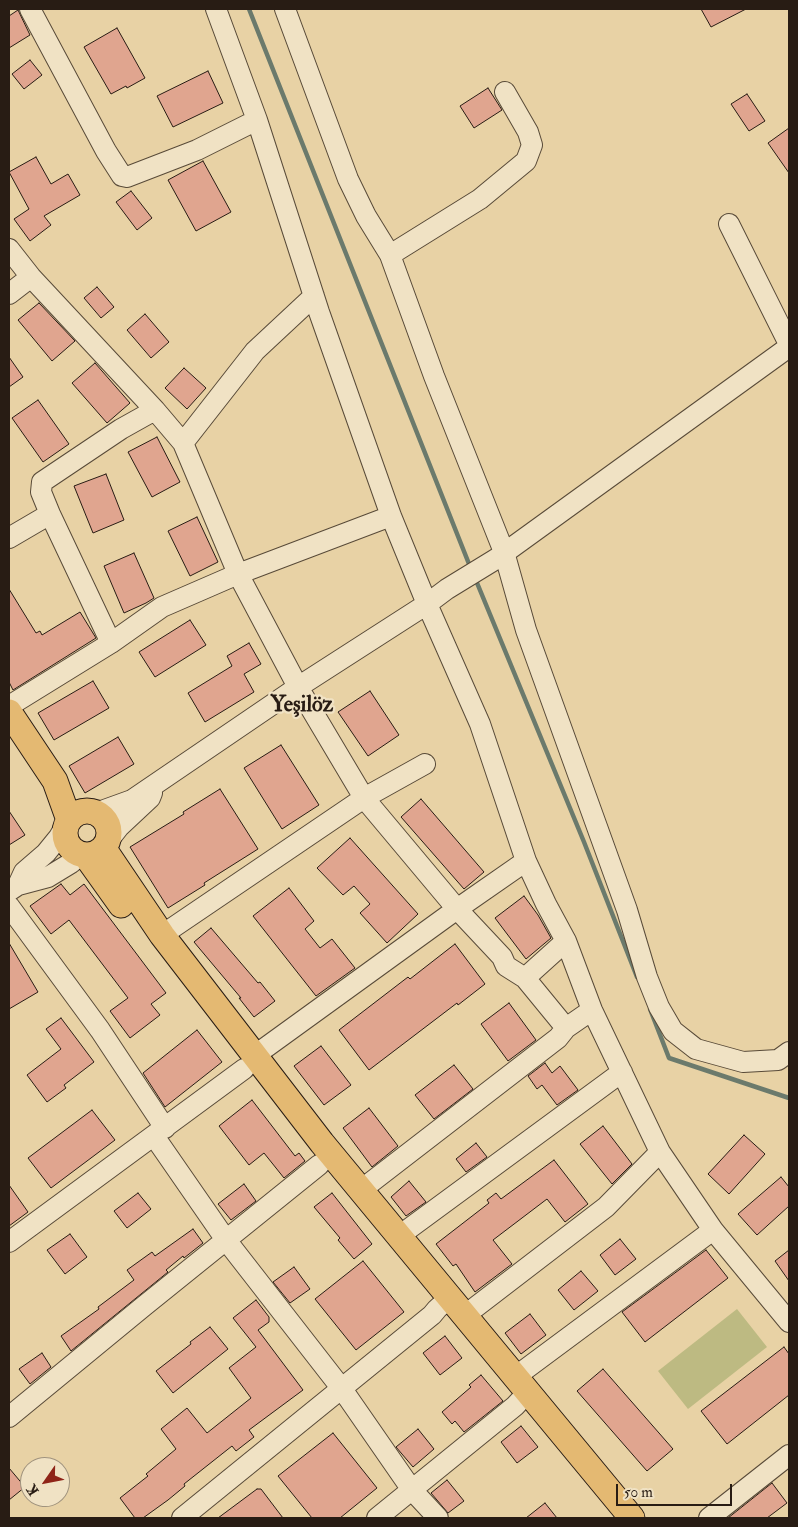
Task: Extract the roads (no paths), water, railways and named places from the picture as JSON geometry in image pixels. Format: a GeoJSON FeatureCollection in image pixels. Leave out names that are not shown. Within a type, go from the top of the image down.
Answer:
{"type":"FeatureCollection","features":[{"type":"Feature","properties":{"kind":"main road"},"geometry":{"type":"LineString","coordinates":[[9,712],[34,752],[62,777],[81,817]]}},
{"type":"Feature","properties":{"kind":"main road"},"geometry":{"type":"LineString","coordinates":[[95,850],[109,831],[106,822],[100,815],[81,817],[65,829],[66,842],[70,847],[95,850],[162,935],[319,1165],[450,1307],[520,1391],[632,1518]]}},
{"type":"Feature","properties":{"kind":"main road"},"geometry":{"type":"LineString","coordinates":[[95,850],[149,943],[249,1062],[322,1143],[361,1190],[399,1236],[450,1307]]}},
{"type":"Feature","properties":{"kind":"main road"},"geometry":{"type":"LineString","coordinates":[[520,1391],[611,1518]]}},
{"type":"Feature","properties":{"kind":"street"},"geometry":{"type":"LineString","coordinates":[[30,9],[106,151],[122,176],[128,177],[196,150],[257,120]]}},
{"type":"Feature","properties":{"kind":"street"},"geometry":{"type":"LineString","coordinates":[[216,9],[257,120],[314,296],[391,516],[426,604],[480,724],[526,861],[566,941],[592,1010],[660,1152],[713,1230],[789,1322]]}},
{"type":"Feature","properties":{"kind":"street"},"geometry":{"type":"LineString","coordinates":[[285,9],[348,179],[366,216],[390,255],[627,910],[647,977],[659,1008],[672,1031],[696,1049],[743,1062],[778,1060],[789,1052]]}},
{"type":"Feature","properties":{"kind":"street"},"geometry":{"type":"LineString","coordinates":[[390,255],[480,199],[526,161],[532,145],[528,132],[505,92]]}},
{"type":"Feature","properties":{"kind":"street"},"geometry":{"type":"LineString","coordinates":[[14,888],[24,872],[46,853],[59,837],[81,817],[132,800],[298,687],[446,589],[500,556],[789,346],[729,224]]}},
{"type":"Feature","properties":{"kind":"street"},"geometry":{"type":"LineString","coordinates":[[9,249],[31,277],[155,410],[183,443],[238,574],[298,687],[364,798],[457,909],[502,957],[506,966],[525,978],[566,1028]]}},
{"type":"Feature","properties":{"kind":"street"},"geometry":{"type":"LineString","coordinates":[[9,294],[31,277]]}},
{"type":"Feature","properties":{"kind":"street"},"geometry":{"type":"LineString","coordinates":[[183,443],[255,351],[314,296]]}},
{"type":"Feature","properties":{"kind":"street"},"geometry":{"type":"LineString","coordinates":[[111,643],[50,514],[41,492],[42,482],[121,429],[155,410]]}},
{"type":"Feature","properties":{"kind":"street"},"geometry":{"type":"LineString","coordinates":[[9,538],[50,514]]}},
{"type":"Feature","properties":{"kind":"street"},"geometry":{"type":"LineString","coordinates":[[9,706],[111,643],[162,607],[238,574],[391,516]]}},
{"type":"Feature","properties":{"kind":"street"},"geometry":{"type":"LineString","coordinates":[[162,935],[364,798],[425,764]]}},
{"type":"Feature","properties":{"kind":"street"},"geometry":{"type":"LineString","coordinates":[[14,888],[48,877],[95,850],[150,798],[155,784]]}},
{"type":"Feature","properties":{"kind":"street"},"geometry":{"type":"LineString","coordinates":[[9,1242],[159,1132],[249,1062],[457,909],[526,861]]}},
{"type":"Feature","properties":{"kind":"street"},"geometry":{"type":"LineString","coordinates":[[9,906],[100,1030],[159,1132],[226,1240],[342,1389],[412,1490],[438,1518]]}},
{"type":"Feature","properties":{"kind":"street"},"geometry":{"type":"LineString","coordinates":[[525,978],[566,941]]}},
{"type":"Feature","properties":{"kind":"street"},"geometry":{"type":"LineString","coordinates":[[361,1190],[558,1038],[566,1028],[592,1010]]}},
{"type":"Feature","properties":{"kind":"street"},"geometry":{"type":"LineString","coordinates":[[399,1236],[622,1072]]}},
{"type":"Feature","properties":{"kind":"street"},"geometry":{"type":"LineString","coordinates":[[182,1518],[432,1315],[450,1307],[606,1207],[660,1152]]}},
{"type":"Feature","properties":{"kind":"street"},"geometry":{"type":"LineString","coordinates":[[9,1417],[319,1165]]}},
{"type":"Feature","properties":{"kind":"street"},"geometry":{"type":"LineString","coordinates":[[377,1518],[412,1490],[520,1391],[713,1230]]}},
{"type":"Feature","properties":{"kind":"street"},"geometry":{"type":"LineString","coordinates":[[708,1518],[789,1455]]}},
{"type":"Feature","properties":{"kind":"waterway"},"geometry":{"type":"LineString","coordinates":[[249,9],[471,569]]}},
{"type":"Feature","properties":{"kind":"waterway"},"geometry":{"type":"LineString","coordinates":[[475,578],[584,842],[637,977]]}},
{"type":"Feature","properties":{"kind":"waterway"},"geometry":{"type":"LineString","coordinates":[[650,1009],[669,1058],[789,1098]]}},
{"type":"Feature","properties":{"kind":"district","name":"Yeşilöz"},"geometry":{"type":"Point","coordinates":[302,706]}}]}
